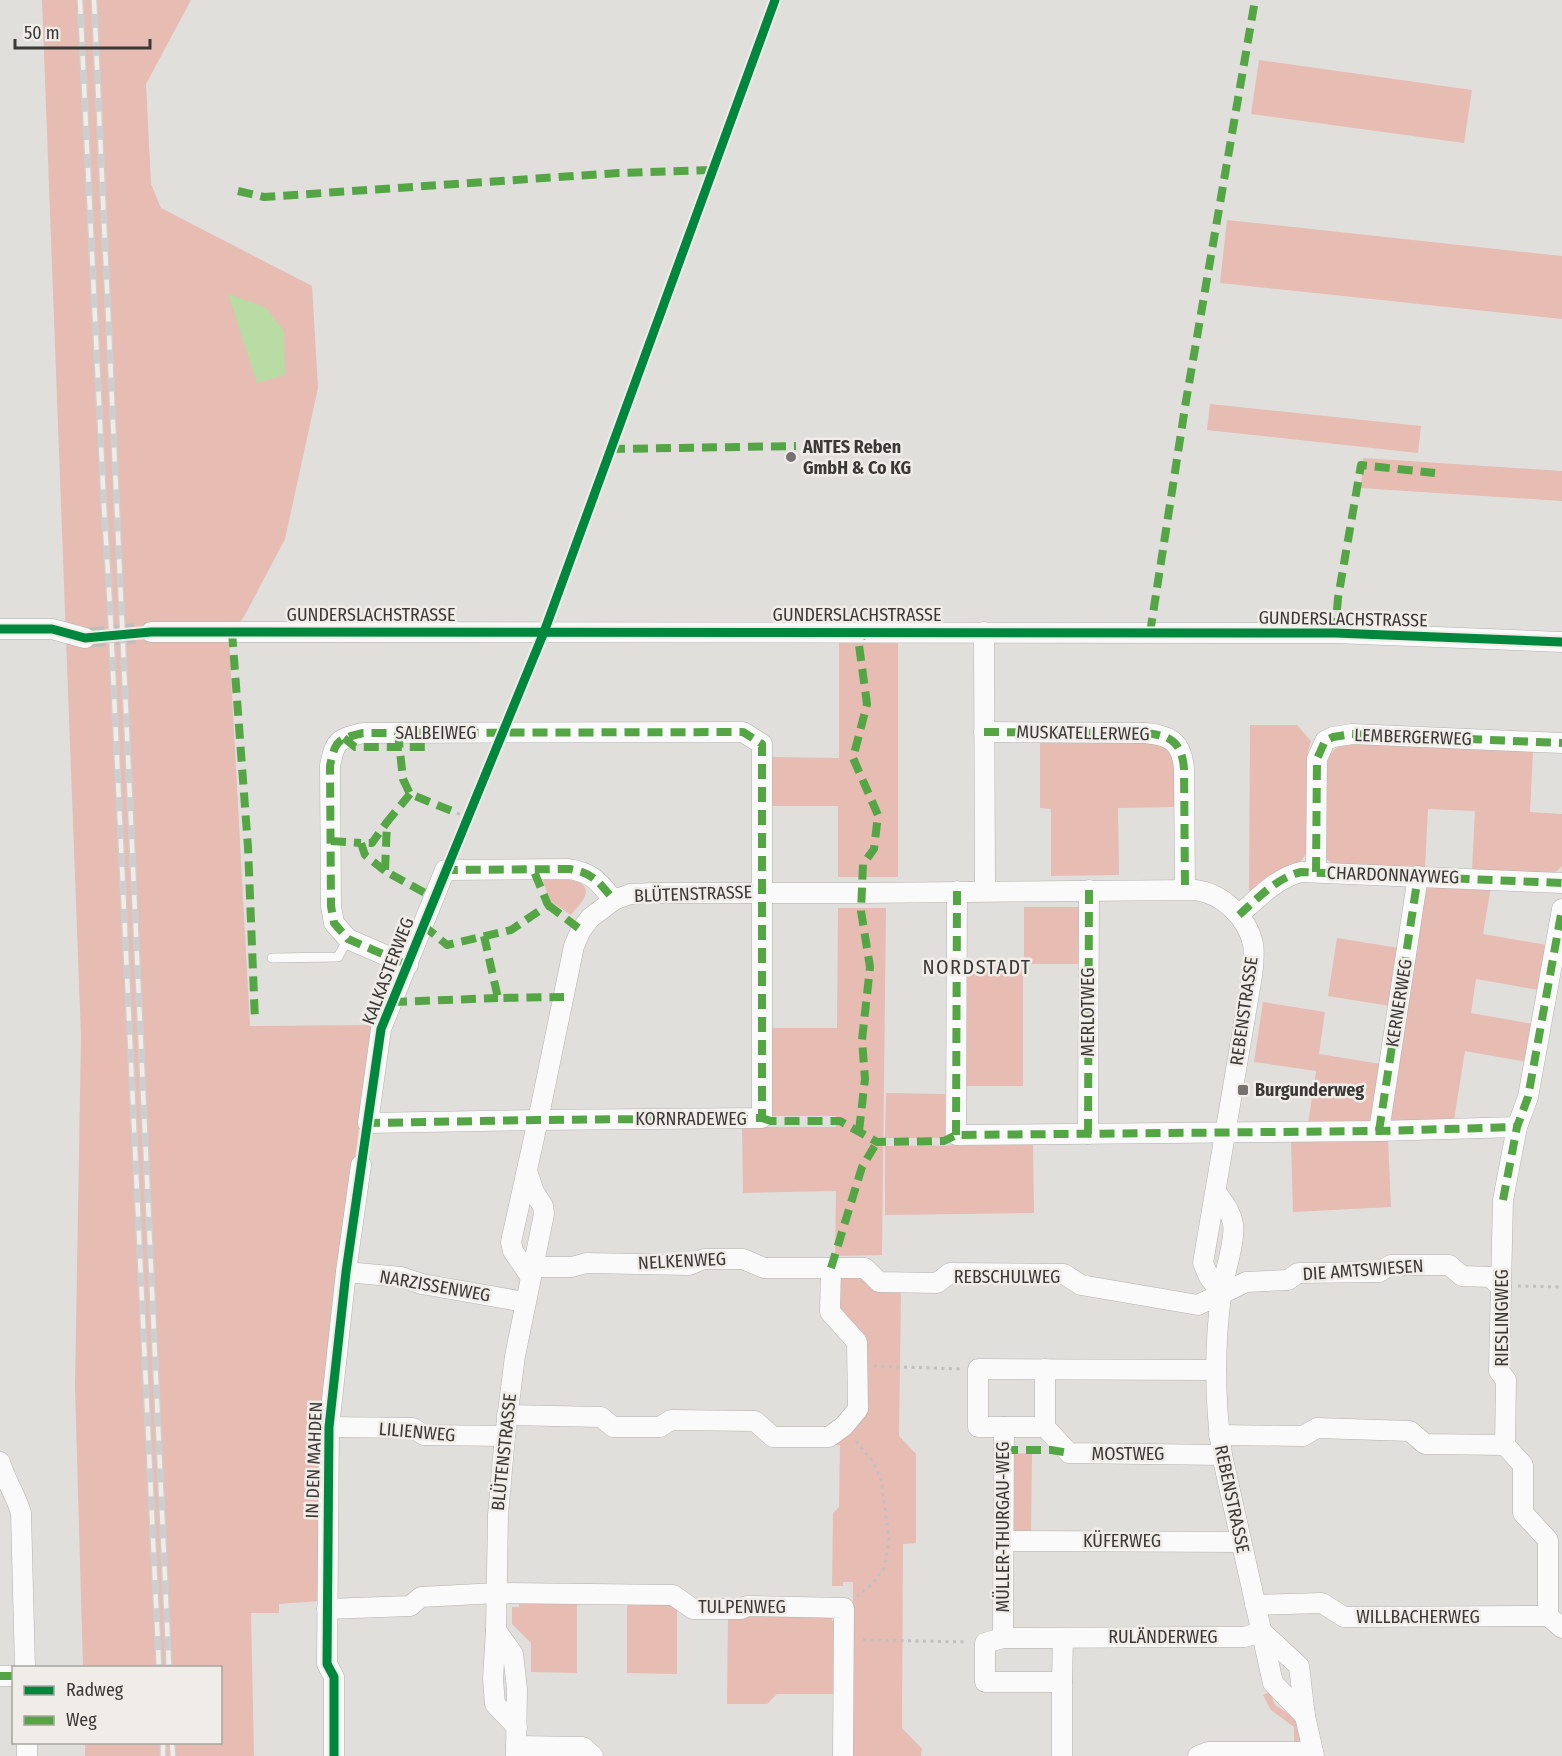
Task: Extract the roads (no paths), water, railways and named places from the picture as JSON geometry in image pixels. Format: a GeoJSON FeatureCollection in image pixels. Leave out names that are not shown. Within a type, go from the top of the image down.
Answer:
{"type":"FeatureCollection","features":[{"type":"Feature","properties":{"kind":"street"},"geometry":{"type":"LineString","coordinates":[[0,629],[52,629],[85,638]]}},
{"type":"Feature","properties":{"kind":"street","name":"GUNDERSLACHSTRASSE"},"geometry":{"type":"LineString","coordinates":[[151,632],[1335,633],[1562,642]]}},
{"type":"Feature","properties":{"kind":"street"},"geometry":{"type":"LineString","coordinates":[[984,632],[985,891]]}},
{"type":"Feature","properties":{"kind":"street","name":"SALBEIWEG"},"geometry":{"type":"LineString","coordinates":[[348,939],[334,923],[331,906],[330,766],[334,747],[344,738],[363,733],[743,732],[762,744],[763,892]]}},
{"type":"Feature","properties":{"kind":"street","name":"MUSKATELLERWEG"},"geometry":{"type":"LineString","coordinates":[[984,732],[1145,733],[1156,734],[1176,743],[1183,758],[1184,769],[1185,889]]}},
{"type":"Feature","properties":{"kind":"street","name":"LEMBERGERWEG"},"geometry":{"type":"LineString","coordinates":[[1316,872],[1317,759],[1325,741],[1352,734],[1562,743]]}},
{"type":"Feature","properties":{"kind":"street","name":"KALKASTERWEG"},"geometry":{"type":"LineString","coordinates":[[538,1120],[368,1123],[381,1029],[445,870],[569,869],[587,873],[614,900]]}},
{"type":"Feature","properties":{"kind":"street","name":"CHARDONNAYWEG"},"geometry":{"type":"LineString","coordinates":[[1239,915],[1275,884],[1301,872],[1562,883]]}},
{"type":"Feature","properties":{"kind":"street","name":"KERNERWEG"},"geometry":{"type":"LineString","coordinates":[[1379,1131],[1419,876]]}},
{"type":"Feature","properties":{"kind":"street","name":"REBENSTRASSE"},"geometry":{"type":"LineString","coordinates":[[957,891],[1185,889],[1205,891],[1221,898],[1239,915],[1249,931],[1254,946],[1254,962],[1216,1192],[1230,1212],[1233,1225],[1221,1293],[1217,1334],[1219,1435],[1274,1683],[1305,1716]]}},
{"type":"Feature","properties":{"kind":"street","name":"MERLOTWEG"},"geometry":{"type":"LineString","coordinates":[[1088,1134],[1089,890]]}},
{"type":"Feature","properties":{"kind":"street"},"geometry":{"type":"LineString","coordinates":[[957,891],[956,1135],[1379,1131],[1517,1127],[1528,1097],[1562,909]]}},
{"type":"Feature","properties":{"kind":"street","name":"BLÜTENSTRASSE"},"geometry":{"type":"LineString","coordinates":[[516,1743],[518,1689],[513,1654],[496,1630],[498,1515],[515,1356],[544,1214],[543,1206],[534,1192],[527,1171],[574,946],[581,930],[590,918],[614,900],[630,894],[957,891]]}},
{"type":"Feature","properties":{"kind":"street","name":"KORNRADEWEG"},"geometry":{"type":"LineString","coordinates":[[538,1120],[762,1118],[763,892]]}},
{"type":"Feature","properties":{"kind":"street"},"geometry":{"type":"LineString","coordinates":[[348,939],[408,964]]}},
{"type":"Feature","properties":{"kind":"street","name":"RIESLINGWEG"},"geometry":{"type":"LineString","coordinates":[[1505,1445],[1506,1380],[1499,1371],[1503,1200],[1517,1127]]}},
{"type":"Feature","properties":{"kind":"street","name":"IN DEN MAHDEN"},"geometry":{"type":"LineString","coordinates":[[334,1756],[334,1677],[327,1664],[329,1427],[346,1272],[361,1165]]}},
{"type":"Feature","properties":{"kind":"street","name":"NELKENWEG"},"geometry":{"type":"LineString","coordinates":[[531,1271],[572,1267],[586,1263],[689,1265],[704,1259],[743,1259],[764,1268],[865,1268]]}},
{"type":"Feature","properties":{"kind":"street","name":"DIE AMTSWIESEN"},"geometry":{"type":"LineString","coordinates":[[1221,1293],[1246,1282],[1288,1280],[1298,1273],[1379,1272],[1390,1265],[1449,1266],[1462,1276],[1490,1277],[1501,1287]]}},
{"type":"Feature","properties":{"kind":"street"},"geometry":{"type":"LineString","coordinates":[[507,1415],[601,1417],[613,1427],[660,1427],[671,1420],[755,1421],[773,1437],[829,1437],[844,1426],[858,1410],[859,1366],[857,1342],[830,1312],[831,1268]]}},
{"type":"Feature","properties":{"kind":"street","name":"REBSCHULWEG"},"geometry":{"type":"LineString","coordinates":[[865,1268],[879,1282],[937,1283],[951,1273],[1064,1274],[1081,1285],[1198,1305],[1221,1293]]}},
{"type":"Feature","properties":{"kind":"street","name":"NARZISSENWEG"},"geometry":{"type":"LineString","coordinates":[[346,1272],[401,1277],[422,1284],[525,1302]]}},
{"type":"Feature","properties":{"kind":"street","name":"MÜLLER-THURGAU-WEG"},"geometry":{"type":"LineString","coordinates":[[994,1640],[1003,1541],[1004,1427],[978,1427],[978,1369],[1045,1369]]}},
{"type":"Feature","properties":{"kind":"street"},"geometry":{"type":"LineString","coordinates":[[1004,1427],[1045,1427],[1045,1369],[1216,1370]]}},
{"type":"Feature","properties":{"kind":"street","name":"LILIENWEG"},"geometry":{"type":"LineString","coordinates":[[329,1427],[412,1428],[424,1435],[505,1436]]}},
{"type":"Feature","properties":{"kind":"street","name":"MOSTWEG"},"geometry":{"type":"LineString","coordinates":[[1045,1427],[1069,1453],[1222,1455]]}},
{"type":"Feature","properties":{"kind":"street"},"geometry":{"type":"LineString","coordinates":[[1219,1435],[1303,1436],[1317,1428],[1410,1431],[1425,1444],[1505,1445],[1523,1465],[1523,1513],[1548,1540],[1555,1622]]}},
{"type":"Feature","properties":{"kind":"street"},"geometry":{"type":"LineString","coordinates":[[0,1462],[18,1499],[21,1514],[25,1666]]}},
{"type":"Feature","properties":{"kind":"street","name":"KÜFERWEG"},"geometry":{"type":"LineString","coordinates":[[1003,1541],[1241,1542]]}},
{"type":"Feature","properties":{"kind":"street","name":"TULPENWEG"},"geometry":{"type":"LineString","coordinates":[[327,1609],[410,1606],[421,1597],[496,1593],[673,1595],[693,1609],[741,1609],[747,1606],[844,1608],[843,1756]]}},
{"type":"Feature","properties":{"kind":"street","name":"WILLBACHERWEG"},"geometry":{"type":"LineString","coordinates":[[1255,1605],[1322,1603],[1344,1617],[1555,1622]]}},
{"type":"Feature","properties":{"kind":"street"},"geometry":{"type":"LineString","coordinates":[[1198,1756],[1208,1752],[1313,1754],[1305,1716],[1299,1666],[1262,1632]]}},
{"type":"Feature","properties":{"kind":"street","name":"RULÄNDERWEG"},"geometry":{"type":"LineString","coordinates":[[994,1640],[1244,1637],[1262,1632]]}},
{"type":"Feature","properties":{"kind":"street"},"geometry":{"type":"LineString","coordinates":[[1062,1756],[1063,1638]]}},
{"type":"Feature","properties":{"kind":"street"},"geometry":{"type":"LineString","coordinates":[[994,1640],[985,1682],[1062,1682]]}},
{"type":"Feature","properties":{"kind":"street"},"geometry":{"type":"LineString","coordinates":[[516,1743],[583,1747],[593,1756]]}},
{"type":"Feature","properties":{"kind":"lane"},"geometry":{"type":"LineString","coordinates":[[272,958],[338,957],[348,939]]}},
{"type":"Feature","properties":{"kind":"tunnel"},"geometry":{"type":"LineString","coordinates":[[85,638],[151,632]]}},
{"type":"Feature","properties":{"kind":"railway"},"geometry":{"type":"LineString","coordinates":[[80,0],[159,1666]]}},
{"type":"Feature","properties":{"kind":"railway"},"geometry":{"type":"LineString","coordinates":[[94,0],[169,1666]]}},
{"type":"Feature","properties":{"kind":"railway"},"geometry":{"type":"LineString","coordinates":[[163,1744],[163,1756]]}},
{"type":"Feature","properties":{"kind":"railway"},"geometry":{"type":"LineString","coordinates":[[172,1744],[173,1756]]}},
{"type":"Feature","properties":{"kind":"place","name":"ANTES Reben GmbH & Co KG"},"geometry":{"type":"Point","coordinates":[791,457]}},
{"type":"Feature","properties":{"kind":"place","name":"Burgunderweg"},"geometry":{"type":"Point","coordinates":[1243,1090]}},
{"type":"Feature","properties":{"kind":"district","name":"NORDSTADT"},"geometry":{"type":"Point","coordinates":[977,967]}}]}
